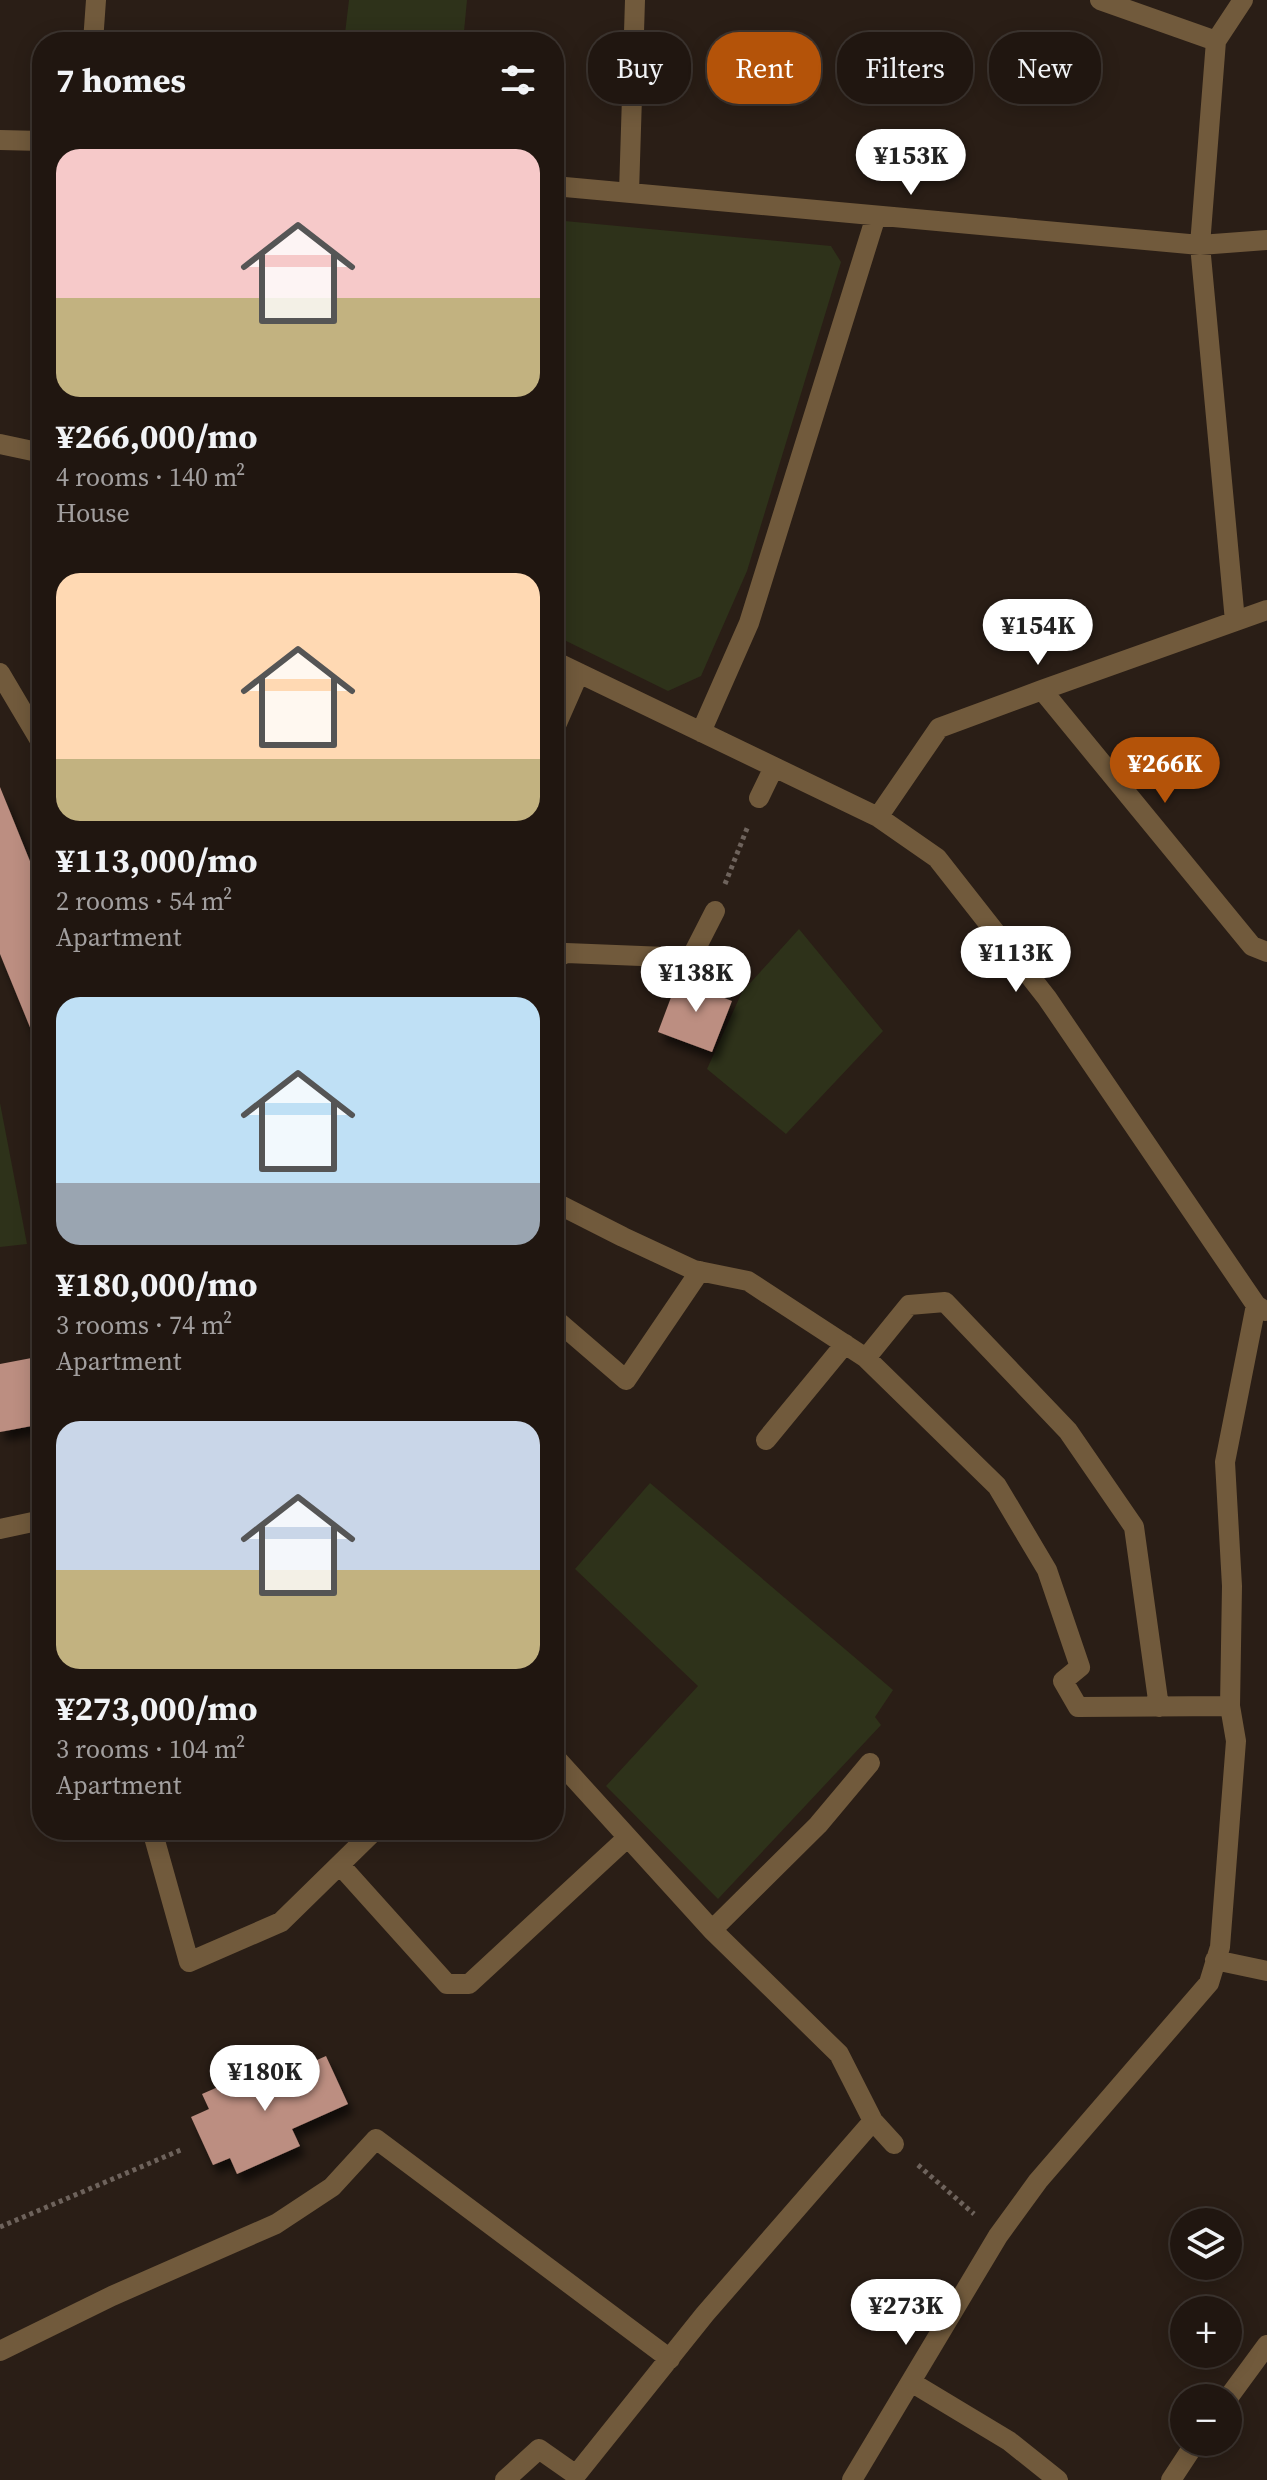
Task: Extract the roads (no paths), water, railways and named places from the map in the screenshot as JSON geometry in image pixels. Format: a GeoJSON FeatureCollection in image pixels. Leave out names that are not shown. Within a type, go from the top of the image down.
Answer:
{"type":"FeatureCollection","features":[{"type":"Feature","properties":{"kind":"street"},"geometry":{"type":"LineString","coordinates":[[94,32],[96,0]]}},
{"type":"Feature","properties":{"kind":"street"},"geometry":{"type":"LineString","coordinates":[[629,193],[635,0]]}},
{"type":"Feature","properties":{"kind":"street"},"geometry":{"type":"LineString","coordinates":[[1100,0],[1216,41]]}},
{"type":"Feature","properties":{"kind":"street"},"geometry":{"type":"LineString","coordinates":[[1235,621],[1200,245],[1216,41],[1243,0]]}},
{"type":"Feature","properties":{"kind":"street"},"geometry":{"type":"LineString","coordinates":[[0,140],[32,141]]}},
{"type":"Feature","properties":{"kind":"street"},"geometry":{"type":"LineString","coordinates":[[564,187],[1200,245],[1267,240]]}},
{"type":"Feature","properties":{"kind":"street"},"geometry":{"type":"LineString","coordinates":[[701,732],[749,623],[876,216]]}},
{"type":"Feature","properties":{"kind":"street"},"geometry":{"type":"LineString","coordinates":[[0,444],[32,451]]}},
{"type":"Feature","properties":{"kind":"street"},"geometry":{"type":"LineString","coordinates":[[878,817],[939,728],[1267,610]]}},
{"type":"Feature","properties":{"kind":"street"},"geometry":{"type":"LineString","coordinates":[[564,666],[878,817],[937,858],[1047,998],[1261,1309],[1225,1462],[1232,1586],[1230,1706],[1236,1741],[1220,1947],[1209,1983],[992,2230],[911,2382],[852,2480]]}},
{"type":"Feature","properties":{"kind":"street"},"geometry":{"type":"LineString","coordinates":[[0,673],[32,727]]}},
{"type":"Feature","properties":{"kind":"street"},"geometry":{"type":"LineString","coordinates":[[564,707],[579,673]]}},
{"type":"Feature","properties":{"kind":"street"},"geometry":{"type":"LineString","coordinates":[[1042,690],[1252,946],[1267,952]]}},
{"type":"Feature","properties":{"kind":"street"},"geometry":{"type":"LineString","coordinates":[[759,798],[774,767]]}},
{"type":"Feature","properties":{"kind":"street"},"geometry":{"type":"LineString","coordinates":[[691,958],[715,911]]}},
{"type":"Feature","properties":{"kind":"street"},"geometry":{"type":"LineString","coordinates":[[564,954],[691,958],[736,970]]}},
{"type":"Feature","properties":{"kind":"street"},"geometry":{"type":"LineString","coordinates":[[564,1207],[700,1271],[748,1281],[866,1358],[997,1486],[1023,1527],[1047,1570],[1080,1667],[1063,1681],[1078,1707],[1230,1706]]}},
{"type":"Feature","properties":{"kind":"street"},"geometry":{"type":"LineString","coordinates":[[564,1327],[626,1380],[700,1271]]}},
{"type":"Feature","properties":{"kind":"street"},"geometry":{"type":"LineString","coordinates":[[866,1358],[909,1305],[945,1302],[1068,1431],[1134,1527],[1159,1707]]}},
{"type":"Feature","properties":{"kind":"street"},"geometry":{"type":"LineString","coordinates":[[766,1440],[845,1344]]}},
{"type":"Feature","properties":{"kind":"street"},"geometry":{"type":"LineString","coordinates":[[0,1529],[32,1522]]}},
{"type":"Feature","properties":{"kind":"street"},"geometry":{"type":"LineString","coordinates":[[712,1930],[818,1825],[870,1763]]}},
{"type":"Feature","properties":{"kind":"street"},"geometry":{"type":"LineString","coordinates":[[564,1767],[712,1930],[839,2054],[873,2121],[894,2144]]}},
{"type":"Feature","properties":{"kind":"street"},"geometry":{"type":"LineString","coordinates":[[340,1865],[447,1984],[469,1984],[627,1838]]}},
{"type":"Feature","properties":{"kind":"street"},"geometry":{"type":"LineString","coordinates":[[155,1840],[189,1962],[281,1922],[365,1840]]}},
{"type":"Feature","properties":{"kind":"street"},"geometry":{"type":"LineString","coordinates":[[1215,1960],[1267,1971]]}},
{"type":"Feature","properties":{"kind":"street"},"geometry":{"type":"LineString","coordinates":[[505,2480],[539,2449],[578,2478],[705,2314],[873,2121]]}},
{"type":"Feature","properties":{"kind":"street"},"geometry":{"type":"LineString","coordinates":[[0,2351],[112,2296],[276,2224],[332,2187],[376,2139],[670,2359]]}},
{"type":"Feature","properties":{"kind":"street"},"geometry":{"type":"LineString","coordinates":[[1238,2384],[1267,2345]]}},
{"type":"Feature","properties":{"kind":"street"},"geometry":{"type":"LineString","coordinates":[[911,2382],[1009,2441],[1058,2480]]}},
{"type":"Feature","properties":{"kind":"street"},"geometry":{"type":"LineString","coordinates":[[1171,2480],[1187,2456]]}}]}
